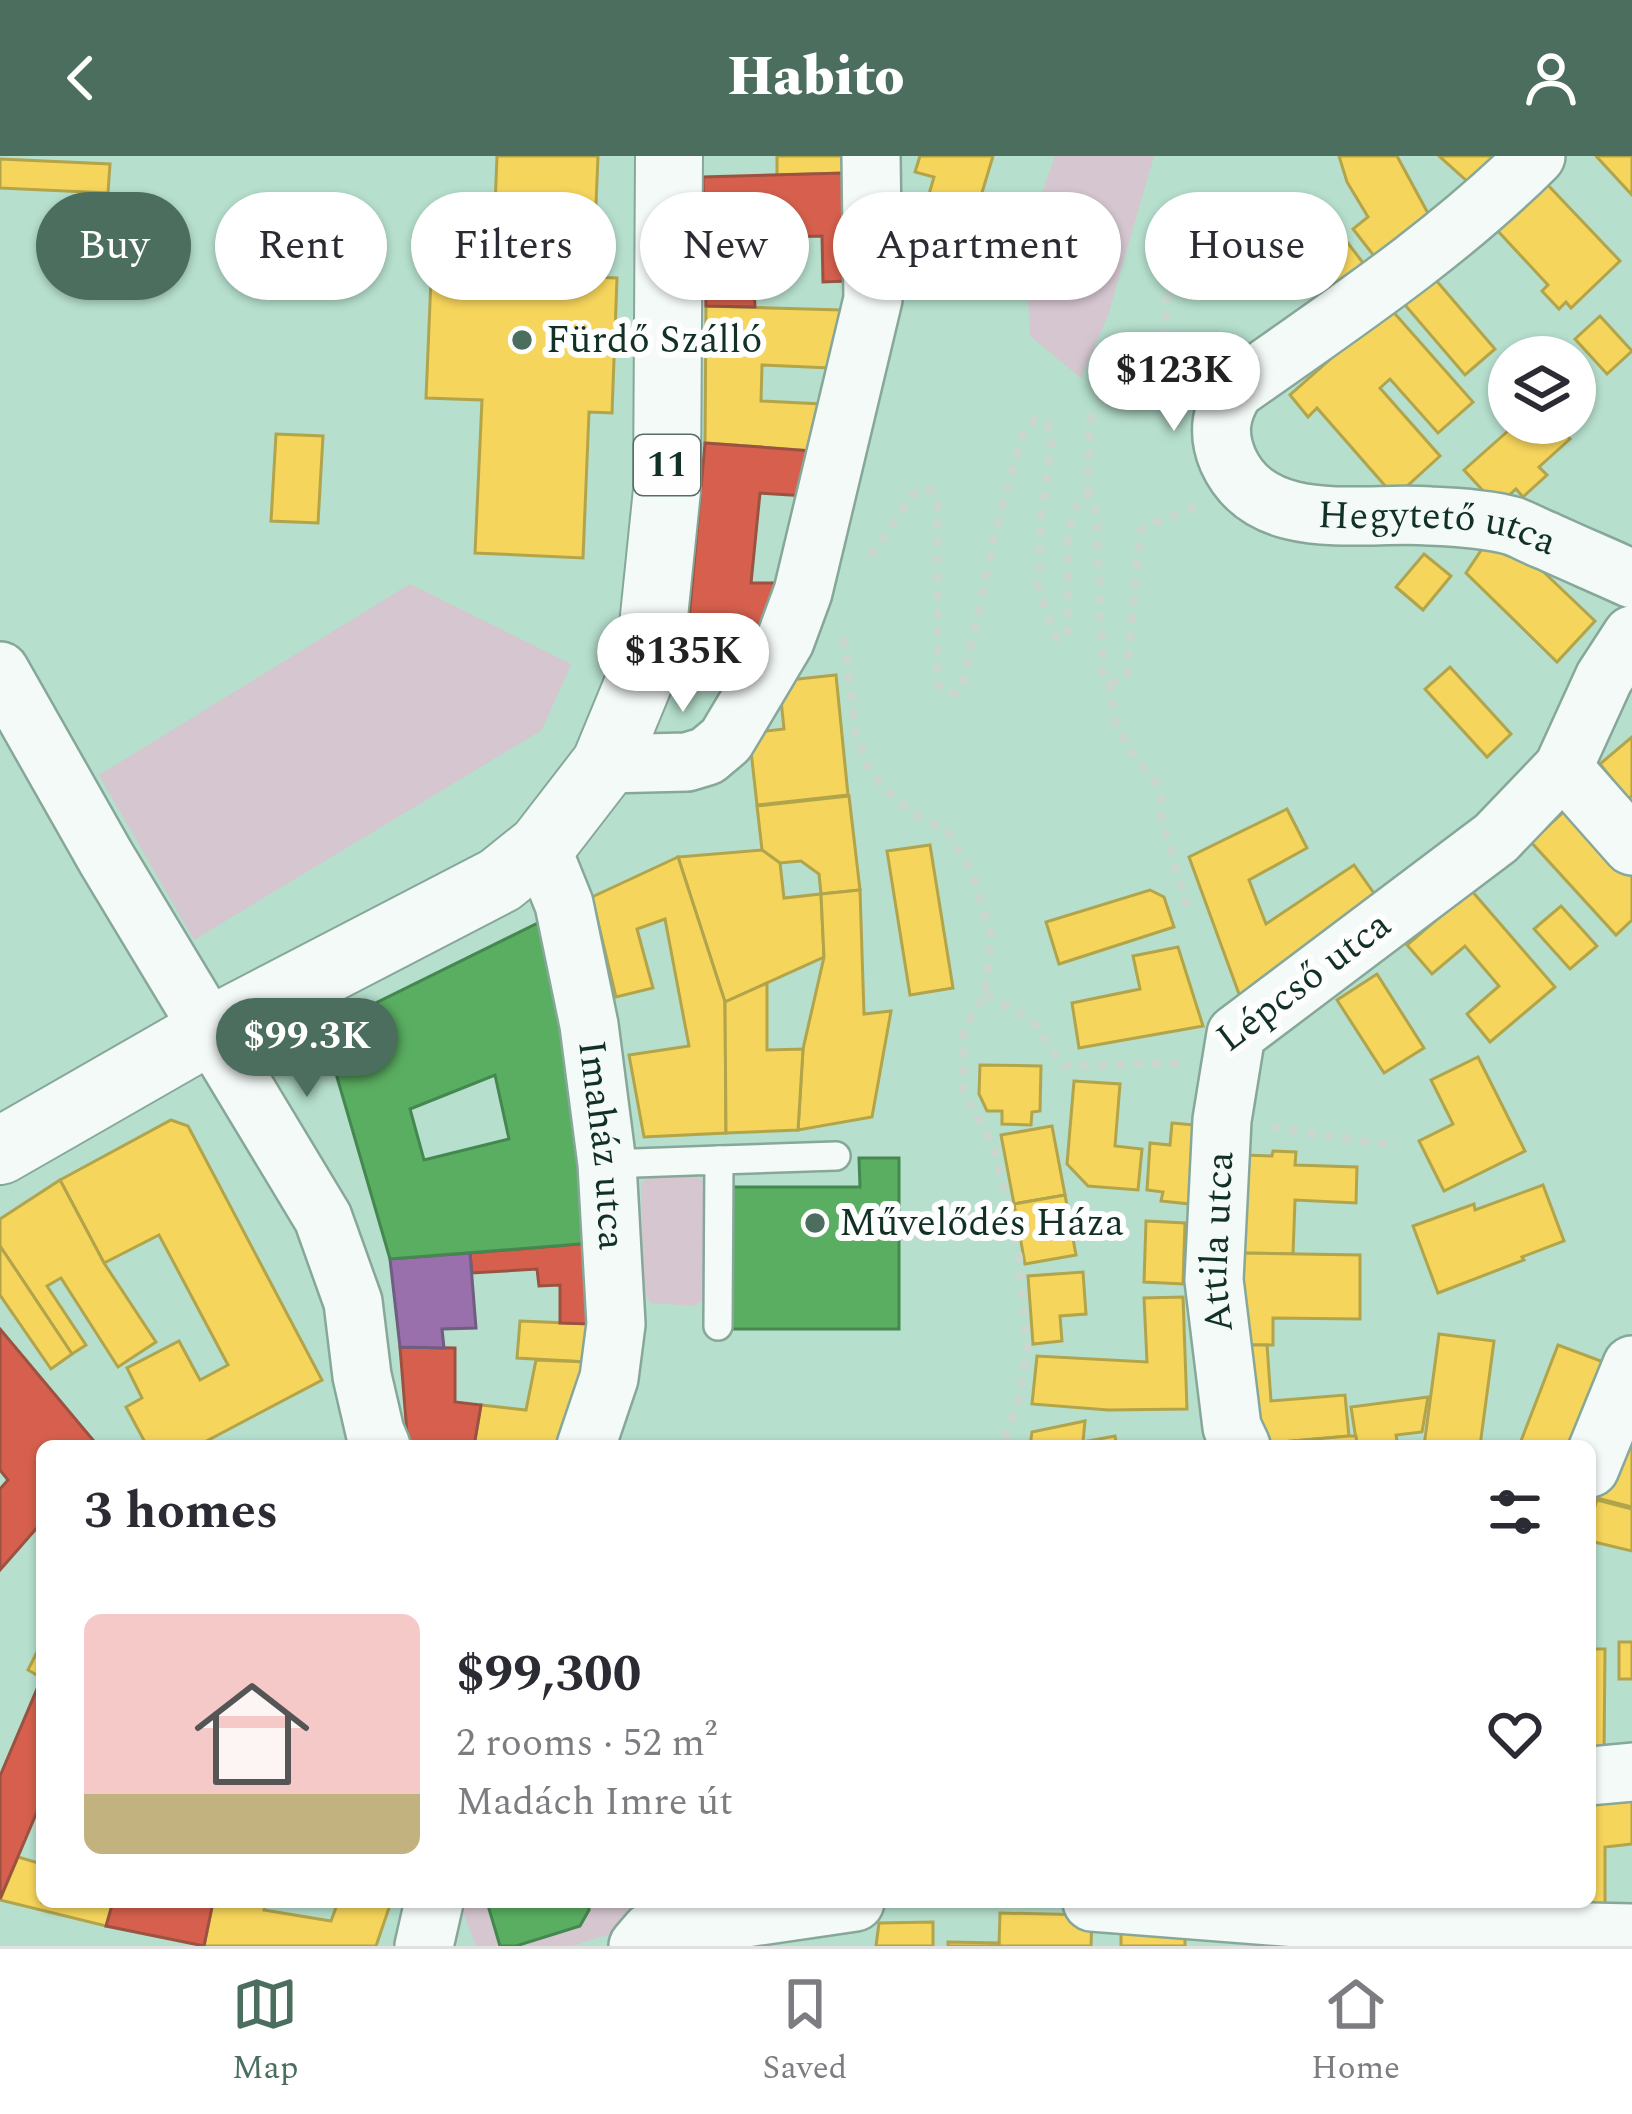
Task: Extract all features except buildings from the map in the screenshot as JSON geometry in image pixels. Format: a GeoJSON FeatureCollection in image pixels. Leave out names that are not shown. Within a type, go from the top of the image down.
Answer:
{"type":"FeatureCollection","features":[{"type":"Feature","properties":{"kind":"main road","name":"11"},"geometry":{"type":"LineString","coordinates":[[0,1151],[212,1030],[500,880],[541,847],[605,764],[650,655],[660,560],[667,490],[669,156]]}},
{"type":"Feature","properties":{"kind":"street"},"geometry":{"type":"LineString","coordinates":[[605,764],[687,762],[706,756],[726,740],[776,658],[803,592],[873,299],[872,156]]}},
{"type":"Feature","properties":{"kind":"street"},"geometry":{"type":"LineString","coordinates":[[1227,490],[1220,432],[1223,409],[1234,390],[1437,243],[1536,156]]}},
{"type":"Feature","properties":{"kind":"street","name":"Hegytető utca"},"geometry":{"type":"LineString","coordinates":[[1227,490],[1294,512],[1430,516],[1513,526],[1632,579]]}},
{"type":"Feature","properties":{"kind":"street","name":"Lépcső utca"},"geometry":{"type":"LineString","coordinates":[[1236,1034],[1496,838],[1563,768],[1604,679],[1632,635]]}},
{"type":"Feature","properties":{"kind":"street"},"geometry":{"type":"LineString","coordinates":[[0,671],[23,731],[212,1030],[323,1218],[353,1302],[362,1376],[378,1440]]}},
{"type":"Feature","properties":{"kind":"street"},"geometry":{"type":"LineString","coordinates":[[1563,768],[1632,846]]}},
{"type":"Feature","properties":{"kind":"street","name":"Imaház utca"},"geometry":{"type":"LineString","coordinates":[[541,847],[564,904],[589,1025],[607,1163],[616,1324],[608,1378],[588,1440]]}},
{"type":"Feature","properties":{"kind":"street","name":"Attila utca"},"geometry":{"type":"LineString","coordinates":[[1236,1034],[1222,1120],[1214,1280],[1232,1427],[1238,1440]]}},
{"type":"Feature","properties":{"kind":"street"},"geometry":{"type":"LineString","coordinates":[[1596,1452],[1632,1365]]}},
{"type":"Feature","properties":{"kind":"street"},"geometry":{"type":"LineString","coordinates":[[1596,1775],[1632,1772]]}},
{"type":"Feature","properties":{"kind":"street"},"geometry":{"type":"LineString","coordinates":[[424,1946],[433,1908]]}},
{"type":"Feature","properties":{"kind":"street"},"geometry":{"type":"LineString","coordinates":[[638,1946],[650,1932],[814,1908]]}},
{"type":"Feature","properties":{"kind":"street"},"geometry":{"type":"LineString","coordinates":[[1169,1908],[1425,1928],[1632,1933]]}},
{"type":"Feature","properties":{"kind":"lane"},"geometry":{"type":"LineString","coordinates":[[607,1163],[836,1156]]}},
{"type":"Feature","properties":{"kind":"lane"},"geometry":{"type":"LineString","coordinates":[[718,1326],[719,1160]]}},
{"type":"Feature","properties":{"kind":"path"},"geometry":{"type":"LineString","coordinates":[[1087,495],[1090,409]]}},
{"type":"Feature","properties":{"kind":"path"},"geometry":{"type":"LineString","coordinates":[[861,569],[912,495],[923,488],[931,490],[937,502],[938,682],[945,693],[956,693],[964,682],[1012,471],[1024,430],[1035,420],[1046,423],[1053,434],[1038,586],[1060,639],[1068,631],[1070,528],[1076,505],[1087,495]]}},
{"type":"Feature","properties":{"kind":"path"},"geometry":{"type":"LineString","coordinates":[[1109,682],[1122,681],[1127,674],[1140,532],[1227,490]]}},
{"type":"Feature","properties":{"kind":"path"},"geometry":{"type":"LineString","coordinates":[[1087,495],[1096,503],[1102,672],[1109,682],[1115,722],[1161,796],[1162,822],[1190,915]]}},
{"type":"Feature","properties":{"kind":"path"},"geometry":{"type":"LineString","coordinates":[[842,630],[856,735],[868,766],[912,813],[947,831],[971,870],[991,935],[985,994],[964,1029],[963,1092],[994,1147],[1019,1258],[1027,1351],[1006,1440]]}},
{"type":"Feature","properties":{"kind":"path","name":"Lépcső utca"},"geometry":{"type":"LineString","coordinates":[[985,994],[1032,1020],[1063,1066],[1189,1062],[1236,1034]]}},
{"type":"Feature","properties":{"kind":"path"},"geometry":{"type":"LineString","coordinates":[[1222,1120],[1397,1146]]}},
{"type":"Feature","properties":{"kind":"shaded area"},"geometry":{"type":"Polygon","coordinates":[[[1055,156],[1154,156],[1121,270],[1121,192],[1042,192],[1055,156]]]}},
{"type":"Feature","properties":{"kind":"shaded area"},"geometry":{"type":"Polygon","coordinates":[[[1028,300],[1112,300],[1081,378],[1030,336],[1028,300]]]}},
{"type":"Feature","properties":{"kind":"shaded area"},"geometry":{"type":"Polygon","coordinates":[[[410,584],[571,664],[542,730],[194,940],[99,775],[410,584]]]}},
{"type":"Feature","properties":{"kind":"shaded area"},"geometry":{"type":"Polygon","coordinates":[[[653,1175],[696,1175],[707,1185],[707,1295],[696,1306],[650,1303],[643,1289],[641,1183],[653,1175]]]}},
{"type":"Feature","properties":{"kind":"shaded area"},"geometry":{"type":"Polygon","coordinates":[[[464,1908],[745,1908],[639,1925],[572,1946],[476,1946],[464,1908]]]}},
{"type":"Feature","properties":{"kind":"place","name":"Fürdő Szálló"},"geometry":{"type":"Point","coordinates":[522,340]}},
{"type":"Feature","properties":{"kind":"place","name":"Művelődés Háza"},"geometry":{"type":"Point","coordinates":[815,1223]}}]}
